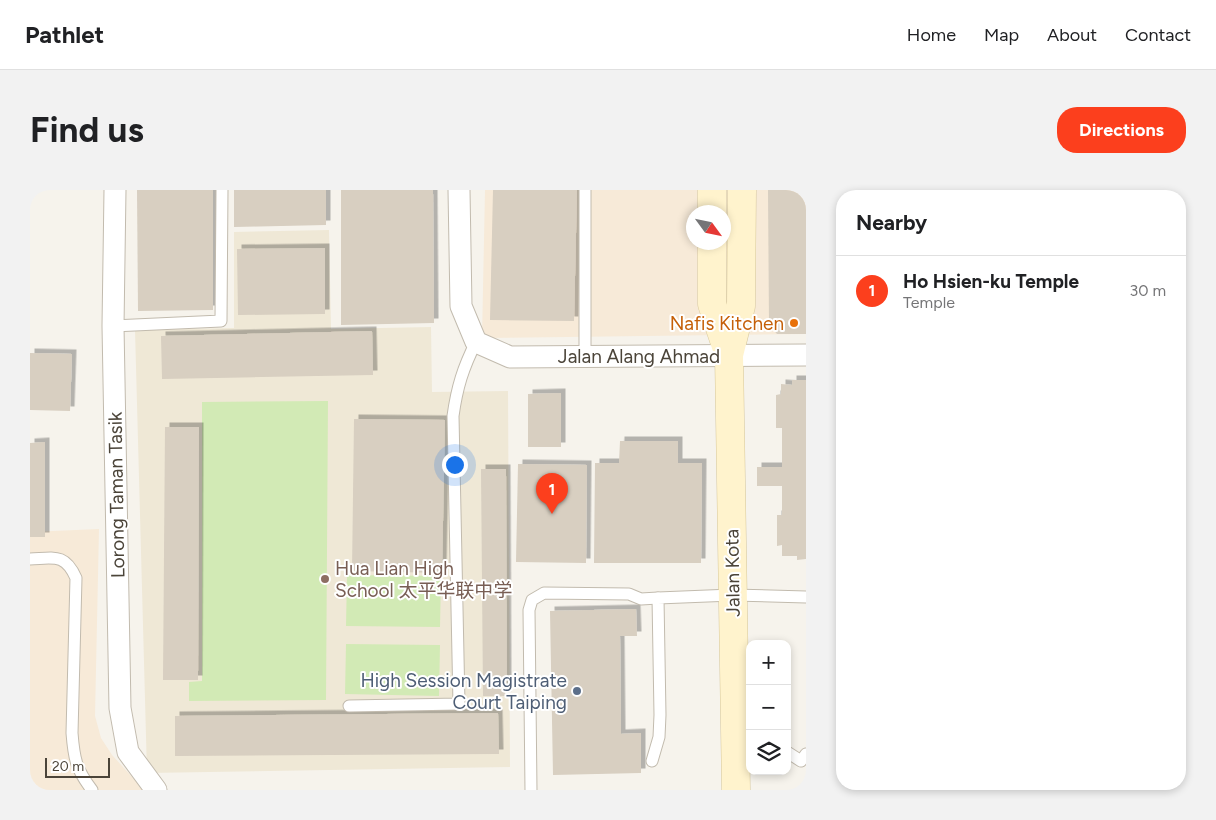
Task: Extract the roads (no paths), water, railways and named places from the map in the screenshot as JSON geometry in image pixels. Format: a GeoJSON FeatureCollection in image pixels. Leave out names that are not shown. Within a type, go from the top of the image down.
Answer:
{"type":"FeatureCollection","features":[{"type":"Feature","properties":{"kind":"main road"},"geometry":{"type":"LineString","coordinates":[[712,190],[712,205]]}},
{"type":"Feature","properties":{"kind":"main road","name":"Jalan Kota"},"geometry":{"type":"LineString","coordinates":[[736,790],[743,756],[732,595],[729,355],[741,306],[742,190]]}},
{"type":"Feature","properties":{"kind":"main road","name":"Jalan Kota"},"geometry":{"type":"LineString","coordinates":[[712,250],[712,304],[729,355]]}},
{"type":"Feature","properties":{"kind":"street","name":"Lorong Taman Tasik"},"geometry":{"type":"LineString","coordinates":[[115,190],[113,326],[120,708],[128,752],[156,790]]}},
{"type":"Feature","properties":{"kind":"street"},"geometry":{"type":"LineString","coordinates":[[460,190],[461,306],[476,342]]}},
{"type":"Feature","properties":{"kind":"street","name":"Jalan Alang Ahmad"},"geometry":{"type":"LineString","coordinates":[[476,342],[510,357],[806,355]]}},
{"type":"Feature","properties":{"kind":"lane"},"geometry":{"type":"LineString","coordinates":[[113,326],[221,321],[222,190]]}},
{"type":"Feature","properties":{"kind":"lane"},"geometry":{"type":"LineString","coordinates":[[585,190],[585,356]]}},
{"type":"Feature","properties":{"kind":"lane"},"geometry":{"type":"LineString","coordinates":[[349,706],[459,704],[453,416],[456,390],[464,366],[476,342]]}},
{"type":"Feature","properties":{"kind":"lane"},"geometry":{"type":"LineString","coordinates":[[30,559],[57,558],[66,562],[72,568],[76,578],[74,758],[83,778],[92,790]]}},
{"type":"Feature","properties":{"kind":"lane"},"geometry":{"type":"LineString","coordinates":[[531,790],[529,610],[532,600],[544,593],[629,594],[641,599],[732,595],[806,597]]}},
{"type":"Feature","properties":{"kind":"lane"},"geometry":{"type":"LineString","coordinates":[[652,761],[659,737],[660,715],[658,598]]}},
{"type":"Feature","properties":{"kind":"lane"},"geometry":{"type":"LineString","coordinates":[[791,755],[801,762],[806,754]]}},
{"type":"Feature","properties":{"kind":"place","name":"Nafis Kitchen"},"geometry":{"type":"Point","coordinates":[794,323]}},
{"type":"Feature","properties":{"kind":"place","name":"Ho Hsien-ku Temple"},"geometry":{"type":"Point","coordinates":[552,514]}},
{"type":"Feature","properties":{"kind":"place","name":"Hua Lian High School 太平华联中学"},"geometry":{"type":"Point","coordinates":[325,579]}},
{"type":"Feature","properties":{"kind":"place","name":"High Session Magistrate Court Taiping"},"geometry":{"type":"Point","coordinates":[577,691]}}]}
